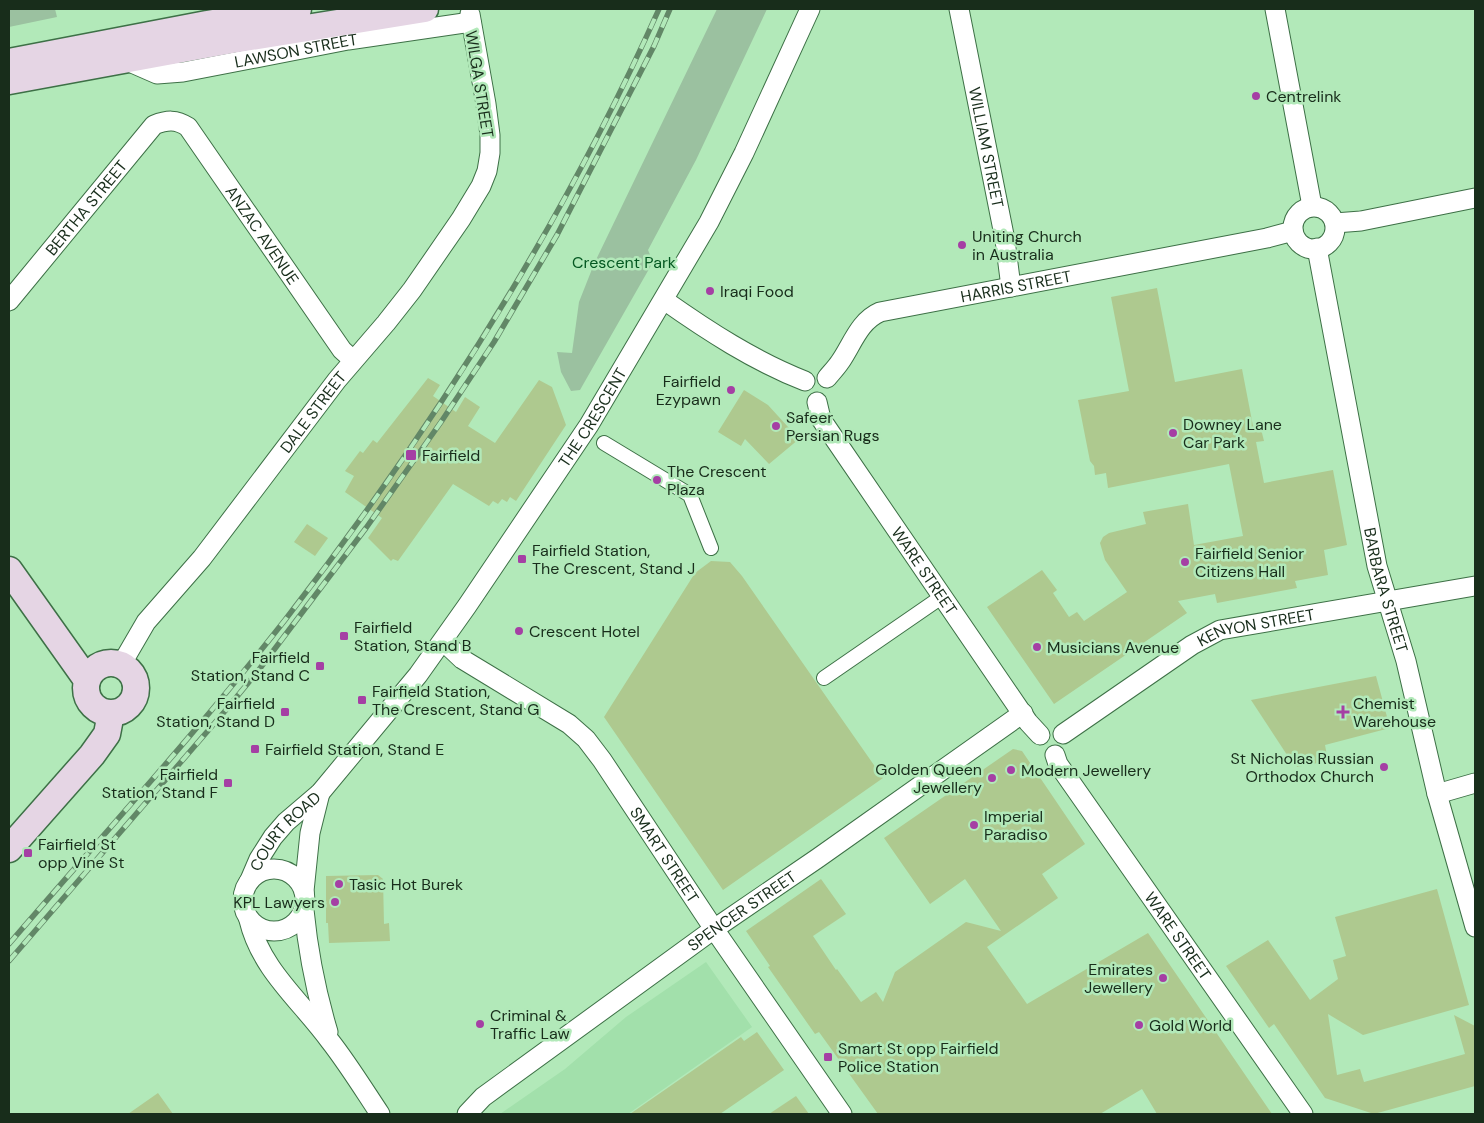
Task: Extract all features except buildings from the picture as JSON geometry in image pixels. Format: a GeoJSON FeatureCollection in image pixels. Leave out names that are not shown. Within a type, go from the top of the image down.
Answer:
{"type":"FeatureCollection","features":[{"type":"Feature","properties":{"kind":"main road","name":"LAWSON STREET"},"geometry":{"type":"LineString","coordinates":[[9,62],[298,9]]}},
{"type":"Feature","properties":{"kind":"main road","name":"LAWSON STREET"},"geometry":{"type":"LineString","coordinates":[[9,81],[125,60],[218,23],[425,9]]}},
{"type":"Feature","properties":{"kind":"main road"},"geometry":{"type":"LineString","coordinates":[[9,570],[87,680]]}},
{"type":"Feature","properties":{"kind":"main road"},"geometry":{"type":"LineString","coordinates":[[107,663],[121,665],[133,676],[135,693],[127,707],[112,713],[96,708],[90,702],[86,687],[87,680],[90,674],[101,665],[107,663]]}},
{"type":"Feature","properties":{"kind":"main road"},"geometry":{"type":"LineString","coordinates":[[9,849],[92,754],[107,734],[112,713]]}},
{"type":"Feature","properties":{"kind":"street","name":"THE CRESCENT"},"geometry":{"type":"LineString","coordinates":[[320,793],[418,675],[585,432],[709,222],[740,162],[810,9]]}},
{"type":"Feature","properties":{"kind":"street","name":"WILLIAM STREET"},"geometry":{"type":"LineString","coordinates":[[959,9],[1005,240],[1011,288]]}},
{"type":"Feature","properties":{"kind":"street"},"geometry":{"type":"LineString","coordinates":[[1274,9],[1312,206]]}},
{"type":"Feature","properties":{"kind":"street","name":"LAWSON STREET"},"geometry":{"type":"LineString","coordinates":[[125,60],[157,74],[183,72],[471,18]]}},
{"type":"Feature","properties":{"kind":"street","name":"WILGA STREET"},"geometry":{"type":"LineString","coordinates":[[471,18],[486,104],[490,154]]}},
{"type":"Feature","properties":{"kind":"street","name":"BERTHA STREET"},"geometry":{"type":"LineString","coordinates":[[9,301],[154,125],[166,120]]}},
{"type":"Feature","properties":{"kind":"street","name":"ANZAC AVENUE"},"geometry":{"type":"LineString","coordinates":[[166,120],[179,121],[188,127],[342,350],[353,360]]}},
{"type":"Feature","properties":{"kind":"street","name":"DALE STREET"},"geometry":{"type":"LineString","coordinates":[[121,665],[146,622],[202,558],[353,360],[412,290],[461,219],[481,186],[487,171],[490,154]]}},
{"type":"Feature","properties":{"kind":"street"},"geometry":{"type":"LineString","coordinates":[[1335,223],[1362,221],[1475,198]]}},
{"type":"Feature","properties":{"kind":"street"},"geometry":{"type":"LineString","coordinates":[[1312,206],[1326,210],[1335,223],[1335,230],[1329,243],[1317,248],[1306,248],[1295,238],[1293,223],[1300,211],[1312,206]]}},
{"type":"Feature","properties":{"kind":"street","name":"HARRIS STREET"},"geometry":{"type":"LineString","coordinates":[[827,378],[840,362],[861,327],[874,315],[887,310],[1011,288],[1267,238],[1293,231]]}},
{"type":"Feature","properties":{"kind":"street","name":"BARBARA STREET"},"geometry":{"type":"LineString","coordinates":[[1317,248],[1377,566],[1406,661],[1437,794],[1475,927]]}},
{"type":"Feature","properties":{"kind":"street"},"geometry":{"type":"LineString","coordinates":[[664,300],[768,366],[804,382]]}},
{"type":"Feature","properties":{"kind":"street"},"geometry":{"type":"LineString","coordinates":[[818,374],[827,378],[831,390],[828,396],[817,402],[808,399],[805,395],[803,391],[804,382],[808,377],[818,374]]}},
{"type":"Feature","properties":{"kind":"street","name":"WARE STREET"},"geometry":{"type":"LineString","coordinates":[[817,402],[820,419],[1040,735]]}},
{"type":"Feature","properties":{"kind":"street"},"geometry":{"type":"LineString","coordinates":[[604,443],[690,495],[711,548]]}},
{"type":"Feature","properties":{"kind":"street","name":"KENYON STREET"},"geometry":{"type":"LineString","coordinates":[[1063,734],[1192,645],[1220,630],[1475,586]]}},
{"type":"Feature","properties":{"kind":"street"},"geometry":{"type":"LineString","coordinates":[[824,678],[943,596]]}},
{"type":"Feature","properties":{"kind":"street","name":"SMART STREET"},"geometry":{"type":"LineString","coordinates":[[442,642],[462,659],[569,724],[586,739],[842,1114]]}},
{"type":"Feature","properties":{"kind":"street","name":"SPENCER STREET"},"geometry":{"type":"LineString","coordinates":[[467,1114],[483,1097],[714,929],[1023,713]]}},
{"type":"Feature","properties":{"kind":"street"},"geometry":{"type":"LineString","coordinates":[[1052,728],[1058,730],[1065,739],[1062,751],[1055,755],[1049,755],[1042,751],[1038,744],[1040,735],[1052,728]]}},
{"type":"Feature","properties":{"kind":"street","name":"WARE STREET"},"geometry":{"type":"LineString","coordinates":[[1055,755],[1058,764],[1303,1114]]}},
{"type":"Feature","properties":{"kind":"street"},"geometry":{"type":"LineString","coordinates":[[1437,794],[1475,783]]}},
{"type":"Feature","properties":{"kind":"street","name":"COURT ROAD"},"geometry":{"type":"LineString","coordinates":[[250,880],[259,859],[273,837],[286,822],[320,793]]}},
{"type":"Feature","properties":{"kind":"street","name":"COURT ROAD"},"geometry":{"type":"LineString","coordinates":[[304,891],[310,833],[320,793]]}},
{"type":"Feature","properties":{"kind":"street"},"geometry":{"type":"LineString","coordinates":[[249,920],[256,926],[275,932],[293,925],[300,918],[306,900],[300,882],[293,875],[276,869],[266,870],[250,880],[245,888],[243,905],[253,936],[279,980],[330,1040],[380,1114]]}},
{"type":"Feature","properties":{"kind":"street"},"geometry":{"type":"LineString","coordinates":[[304,910],[312,967],[320,1006],[330,1040]]}},
{"type":"Feature","properties":{"kind":"shaded area"},"geometry":{"type":"Polygon","coordinates":[[[706,962],[752,1027],[628,1114],[500,1114],[565,1069],[626,1017],[706,962]]]}},
{"type":"Feature","properties":{"kind":"green space"},"geometry":{"type":"Polygon","coordinates":[[[9,9],[55,9],[57,17],[9,27],[9,9]]]}},
{"type":"Feature","properties":{"kind":"green space","name":"Crescent Park"},"geometry":{"type":"Polygon","coordinates":[[[717,9],[767,9],[696,160],[648,250],[653,262],[580,390],[571,391],[561,372],[557,352],[572,353],[579,302],[594,264],[717,9]]]}},
{"type":"Feature","properties":{"kind":"railway"},"geometry":{"type":"LineString","coordinates":[[9,944],[252,662],[392,475],[442,401],[536,248],[580,170],[621,90],[659,9]]}},
{"type":"Feature","properties":{"kind":"railway"},"geometry":{"type":"LineString","coordinates":[[9,961],[258,671],[366,528],[441,422],[494,342],[557,235],[654,46],[670,9]]}},
{"type":"Feature","properties":{"kind":"place","name":"Centrelink"},"geometry":{"type":"Point","coordinates":[1256,96]}},
{"type":"Feature","properties":{"kind":"place","name":"Uniting Church in Australia"},"geometry":{"type":"Point","coordinates":[962,245]}},
{"type":"Feature","properties":{"kind":"place","name":"Iraqi Food"},"geometry":{"type":"Point","coordinates":[710,291]}},
{"type":"Feature","properties":{"kind":"place","name":"Fairfield Ezypawn"},"geometry":{"type":"Point","coordinates":[731,390]}},
{"type":"Feature","properties":{"kind":"place","name":"Safeer Persian Rugs"},"geometry":{"type":"Point","coordinates":[776,426]}},
{"type":"Feature","properties":{"kind":"place","name":"Downey Lane Car Park"},"geometry":{"type":"Point","coordinates":[1173,433]}},
{"type":"Feature","properties":{"kind":"place","name":"Fairfield"},"geometry":{"type":"Point","coordinates":[411,455]}},
{"type":"Feature","properties":{"kind":"place","name":"The Crescent Plaza"},"geometry":{"type":"Point","coordinates":[657,480]}},
{"type":"Feature","properties":{"kind":"place","name":"Fairfield Station, The Crescent, Stand J"},"geometry":{"type":"Point","coordinates":[522,559]}},
{"type":"Feature","properties":{"kind":"place","name":"Fairfield Senior Citizens Hall"},"geometry":{"type":"Point","coordinates":[1185,562]}},
{"type":"Feature","properties":{"kind":"place","name":"Crescent Hotel"},"geometry":{"type":"Point","coordinates":[519,631]}},
{"type":"Feature","properties":{"kind":"place","name":"Fairfield Station, Stand B"},"geometry":{"type":"Point","coordinates":[344,636]}},
{"type":"Feature","properties":{"kind":"place","name":"Musicians Avenue"},"geometry":{"type":"Point","coordinates":[1037,647]}},
{"type":"Feature","properties":{"kind":"place","name":"Fairfield Station, Stand C"},"geometry":{"type":"Point","coordinates":[320,666]}},
{"type":"Feature","properties":{"kind":"place","name":"Fairfield Station, The Crescent, Stand G"},"geometry":{"type":"Point","coordinates":[362,700]}},
{"type":"Feature","properties":{"kind":"place","name":"Fairfield Station, Stand D"},"geometry":{"type":"Point","coordinates":[285,712]}},
{"type":"Feature","properties":{"kind":"place","name":"Chemist Warehouse"},"geometry":{"type":"Point","coordinates":[1343,712]}},
{"type":"Feature","properties":{"kind":"place","name":"Fairfield Station, Stand E"},"geometry":{"type":"Point","coordinates":[255,749]}},
{"type":"Feature","properties":{"kind":"place","name":"St Nicholas Russian Orthodox Church"},"geometry":{"type":"Point","coordinates":[1384,767]}},
{"type":"Feature","properties":{"kind":"place","name":"Modern Jewellery"},"geometry":{"type":"Point","coordinates":[1011,770]}},
{"type":"Feature","properties":{"kind":"place","name":"Golden Queen Jewellery"},"geometry":{"type":"Point","coordinates":[992,778]}},
{"type":"Feature","properties":{"kind":"place","name":"Fairfield Station, Stand F"},"geometry":{"type":"Point","coordinates":[228,783]}},
{"type":"Feature","properties":{"kind":"place","name":"Imperial Paradiso"},"geometry":{"type":"Point","coordinates":[974,825]}},
{"type":"Feature","properties":{"kind":"place","name":"Fairfield St opp Vine St"},"geometry":{"type":"Point","coordinates":[28,853]}},
{"type":"Feature","properties":{"kind":"place","name":"Tasic Hot Burek"},"geometry":{"type":"Point","coordinates":[339,884]}},
{"type":"Feature","properties":{"kind":"place","name":"KPL Lawyers"},"geometry":{"type":"Point","coordinates":[335,902]}},
{"type":"Feature","properties":{"kind":"place","name":"Emirates Jewellery"},"geometry":{"type":"Point","coordinates":[1163,978]}},
{"type":"Feature","properties":{"kind":"place","name":"Criminal & Traffic Law"},"geometry":{"type":"Point","coordinates":[480,1024]}},
{"type":"Feature","properties":{"kind":"place","name":"Gold World"},"geometry":{"type":"Point","coordinates":[1139,1025]}},
{"type":"Feature","properties":{"kind":"place","name":"Smart St opp Fairfield Police Station"},"geometry":{"type":"Point","coordinates":[828,1057]}}]}
